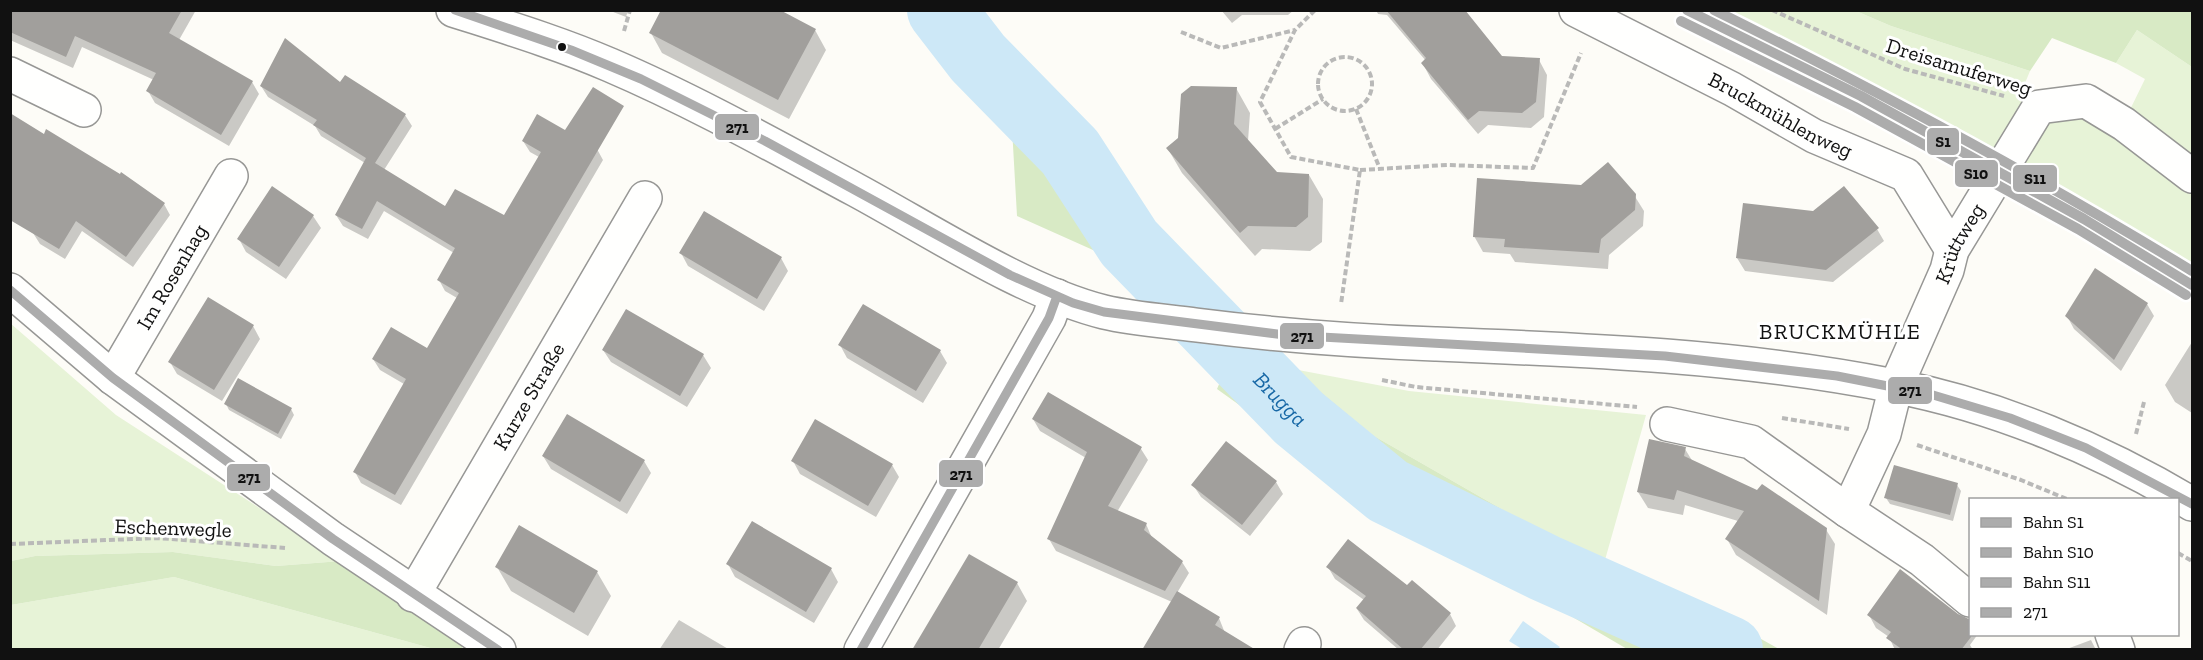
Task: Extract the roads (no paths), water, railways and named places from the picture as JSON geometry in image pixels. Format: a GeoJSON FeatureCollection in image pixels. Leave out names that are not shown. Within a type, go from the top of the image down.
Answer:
{"type":"FeatureCollection","features":[{"type":"Feature","properties":{"kind":"street"},"geometry":{"type":"LineString","coordinates":[[453,10],[565,47],[623,71],[765,141],[1008,273],[1057,296],[1100,311],[1121,316],[1266,334],[1335,340],[1618,353],[1779,368],[1896,386],[1979,408],[2051,434],[2127,468],[2193,504]]}},
{"type":"Feature","properties":{"kind":"street","name":"Bruckmühlenweg"},"geometry":{"type":"LineString","coordinates":[[1585,14],[1732,89],[1814,136],[1906,175],[1952,250]]}},
{"type":"Feature","properties":{"kind":"street"},"geometry":{"type":"LineString","coordinates":[[10,74],[84,110]]}},
{"type":"Feature","properties":{"kind":"street","name":"Krüttweg"},"geometry":{"type":"LineString","coordinates":[[1848,512],[1884,434],[1896,386],[1947,270],[1952,250],[2039,107],[2086,100],[2124,124],[2193,176]]}},
{"type":"Feature","properties":{"kind":"street","name":"Im Rosenhag"},"geometry":{"type":"LineString","coordinates":[[112,378],[231,176]]}},
{"type":"Feature","properties":{"kind":"street","name":"Kurze Straße"},"geometry":{"type":"LineString","coordinates":[[413,595],[645,198]]}},
{"type":"Feature","properties":{"kind":"street"},"geometry":{"type":"LineString","coordinates":[[10,290],[112,378],[333,539],[413,595],[499,650]]}},
{"type":"Feature","properties":{"kind":"street"},"geometry":{"type":"LineString","coordinates":[[861,650],[1049,318],[1057,296]]}},
{"type":"Feature","properties":{"kind":"street"},"geometry":{"type":"LineString","coordinates":[[1655,416],[1751,442],[1848,512],[1922,560],[1969,598]]}},
{"type":"Feature","properties":{"kind":"water"},"geometry":{"type":"Polygon","coordinates":[[[1523,621],[1560,647],[1558,649],[1522,649],[1509,641],[1523,621]]]}},
{"type":"Feature","properties":{"kind":"waterway","name":"Brugga"},"geometry":{"type":"LineString","coordinates":[[941,10],[978,58],[1070,152],[1129,243],[1299,418],[1388,491],[1545,568],[1729,650]]}},
{"type":"Feature","properties":{"kind":"rail line","name":"S1"},"geometry":{"type":"LineString","coordinates":[[1687,10],[1861,96],[2084,219],[2192,285]]}},
{"type":"Feature","properties":{"kind":"rail line","name":"S11"},"geometry":{"type":"LineString","coordinates":[[1714,10],[1956,135],[2192,271]]}},
{"type":"Feature","properties":{"kind":"rail line","name":"S10"},"geometry":{"type":"LineString","coordinates":[[1681,21],[1855,107],[2078,229],[2186,295]]}},
{"type":"Feature","properties":{"kind":"district","name":"BRUCKMÜHLE"},"geometry":{"type":"Point","coordinates":[1840,331]}}]}
